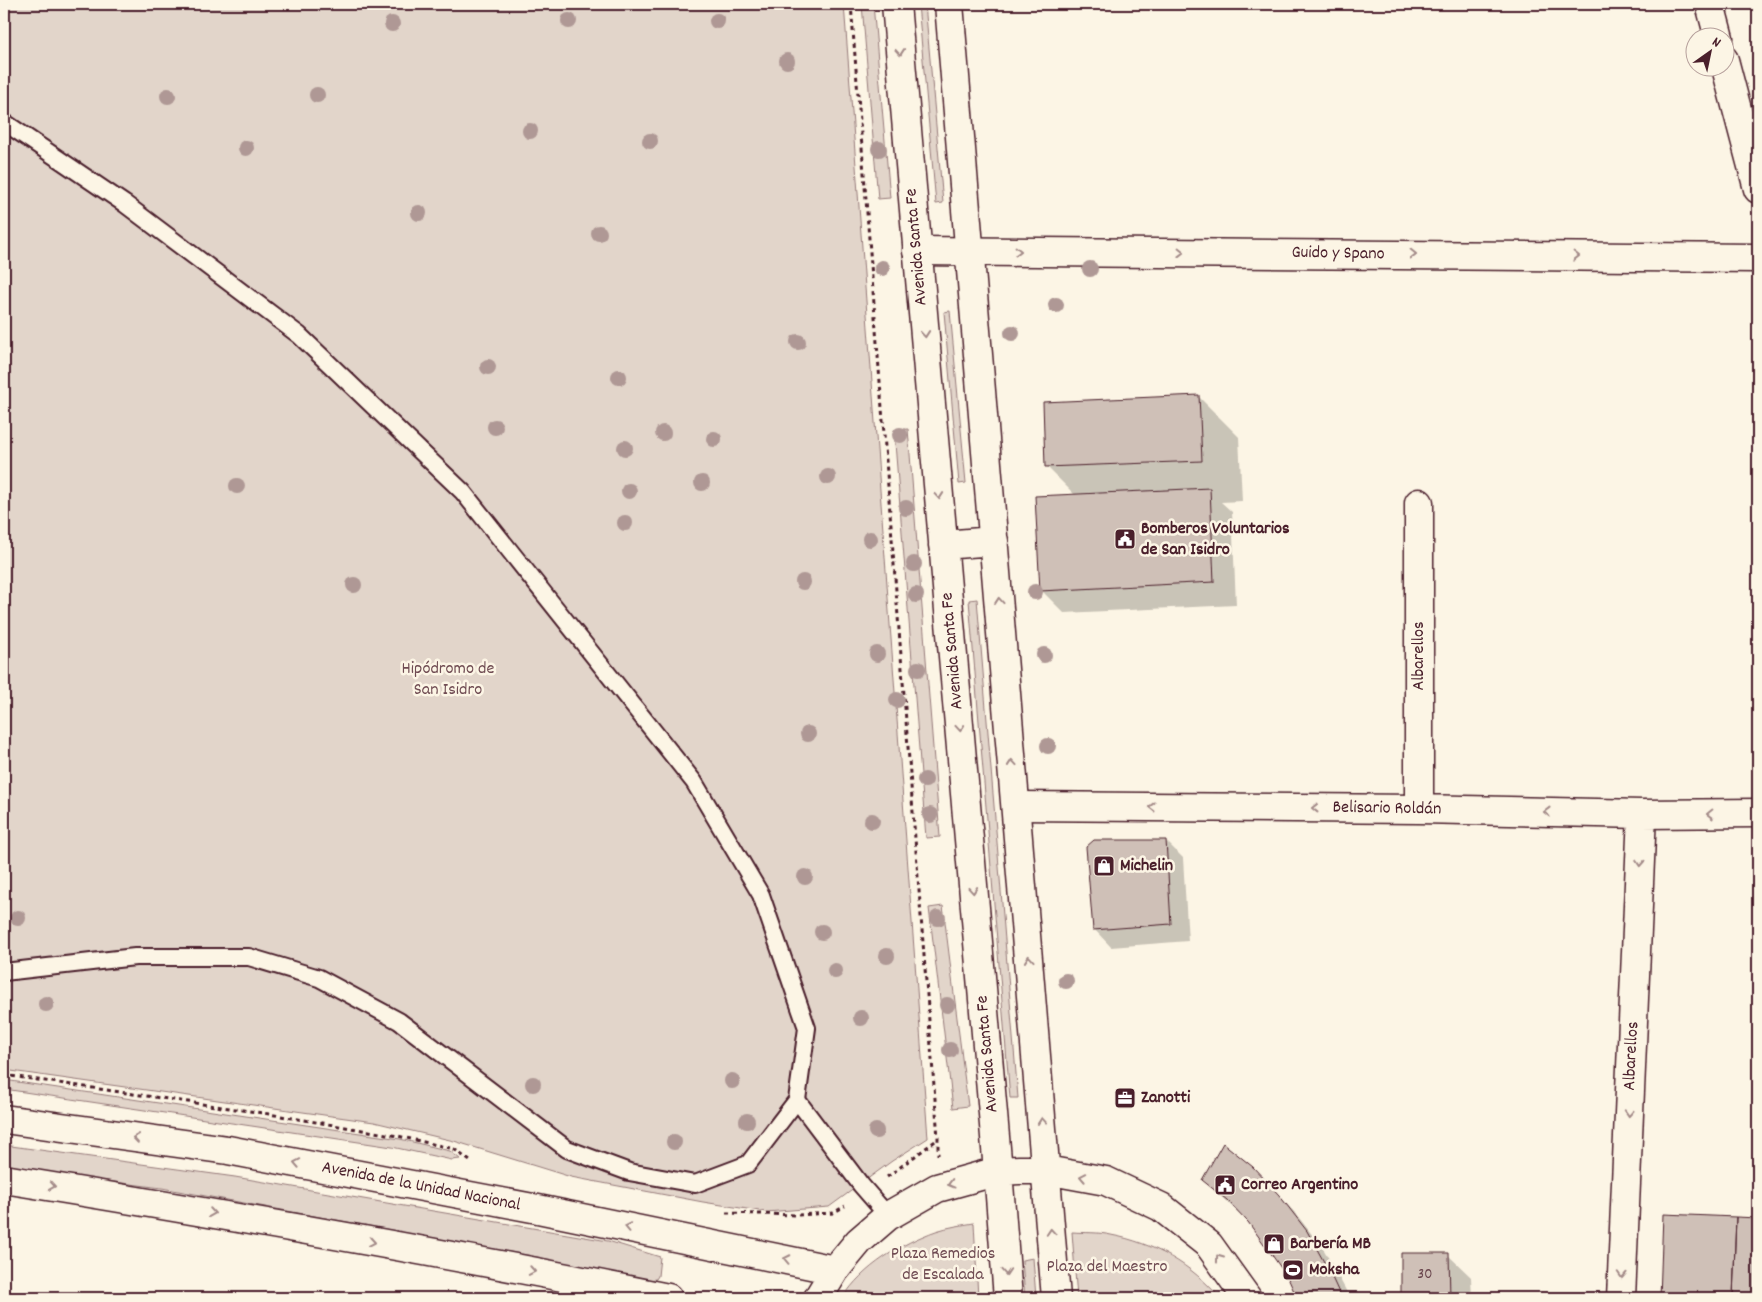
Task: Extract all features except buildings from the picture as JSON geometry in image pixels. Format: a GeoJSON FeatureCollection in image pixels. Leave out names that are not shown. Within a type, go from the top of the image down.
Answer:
{"type":"FeatureCollection","features":[{"type":"Feature","properties":{"kind":"main road","name":"Avenida Santa Fe"},"geometry":{"type":"LineString","coordinates":[[896,4],[1008,1298]]}},
{"type":"Feature","properties":{"kind":"main road"},"geometry":{"type":"LineString","coordinates":[[949,4],[1056,1298]]}},
{"type":"Feature","properties":{"kind":"main road"},"geometry":{"type":"LineString","coordinates":[[1710,4],[1716,28]]}},
{"type":"Feature","properties":{"kind":"main road"},"geometry":{"type":"LineString","coordinates":[[1729,78],[1758,189]]}},
{"type":"Feature","properties":{"kind":"main road","name":"Guido y Spano"},"geometry":{"type":"LineString","coordinates":[[918,251],[1758,258]]}},
{"type":"Feature","properties":{"kind":"main road","name":"Albarellos"},"geometry":{"type":"LineString","coordinates":[[1419,503],[1419,809]]}},
{"type":"Feature","properties":{"kind":"main road"},"geometry":{"type":"LineString","coordinates":[[944,545],[994,541]]}},
{"type":"Feature","properties":{"kind":"main road","name":"Belisario Roldán"},"geometry":{"type":"LineString","coordinates":[[1016,806],[1419,809],[1642,814],[1758,813]]}},
{"type":"Feature","properties":{"kind":"main road","name":"Albarellos"},"geometry":{"type":"LineString","coordinates":[[1621,1298],[1642,814]]}},
{"type":"Feature","properties":{"kind":"main road","name":"Avenida de la Unidad Nacional"},"geometry":{"type":"LineString","coordinates":[[4,1120],[228,1150],[538,1209],[835,1270]]}},
{"type":"Feature","properties":{"kind":"main road"},"geometry":{"type":"LineString","coordinates":[[818,1298],[835,1270],[859,1241],[888,1216],[937,1188],[998,1172],[1046,1170],[1106,1181],[1161,1207],[1209,1245],[1246,1298]]}},
{"type":"Feature","properties":{"kind":"main road"},"geometry":{"type":"LineString","coordinates":[[4,1179],[220,1214],[668,1298]]}},
{"type":"Feature","properties":{"kind":"lane"},"geometry":{"type":"LineString","coordinates":[[4,122],[125,204],[299,336],[469,499],[694,782],[761,895],[807,1028],[797,1100],[748,1164],[695,1184],[629,1172],[567,1149],[399,1021],[319,978],[249,957],[135,957],[4,972]]}},
{"type":"Feature","properties":{"kind":"lane"},"geometry":{"type":"LineString","coordinates":[[797,1100],[867,1192],[888,1216]]}},
{"type":"Feature","properties":{"kind":"path"},"geometry":{"type":"LineString","coordinates":[[851,4],[938,1138],[937,1188]]}},
{"type":"Feature","properties":{"kind":"path"},"geometry":{"type":"LineString","coordinates":[[4,1075],[253,1111],[398,1136],[454,1149],[468,1161],[478,1163]]}},
{"type":"Feature","properties":{"kind":"path"},"geometry":{"type":"LineString","coordinates":[[718,1211],[736,1214],[797,1215],[832,1213],[867,1192],[938,1138]]}},
{"type":"Feature","properties":{"kind":"green space","name":"Hipódromo de San Isidro"},"geometry":{"type":"Polygon","coordinates":[[[4,4],[844,4],[928,1138],[892,1161],[829,1207],[766,1212],[571,1177],[454,1141],[374,1122],[4,1070],[4,4]]]}},
{"type":"Feature","properties":{"kind":"green space"},"geometry":{"type":"Polygon","coordinates":[[[862,4],[873,4],[890,198],[878,199],[862,4]]]}},
{"type":"Feature","properties":{"kind":"green space"},"geometry":{"type":"Polygon","coordinates":[[[918,4],[925,4],[943,203],[936,204],[918,4]]]}},
{"type":"Feature","properties":{"kind":"green space"},"geometry":{"type":"Polygon","coordinates":[[[950,311],[966,483],[959,484],[944,312],[950,311]]]}},
{"type":"Feature","properties":{"kind":"green space"},"geometry":{"type":"Polygon","coordinates":[[[908,429],[940,837],[926,838],[894,430],[908,429]]]}},
{"type":"Feature","properties":{"kind":"green space"},"geometry":{"type":"Polygon","coordinates":[[[977,599],[1018,1098],[1010,1098],[969,600],[977,599]]]}},
{"type":"Feature","properties":{"kind":"green space"},"geometry":{"type":"Polygon","coordinates":[[[943,906],[968,1106],[953,1108],[929,908],[943,906]]]}},
{"type":"Feature","properties":{"kind":"green space"},"geometry":{"type":"Polygon","coordinates":[[[4,1080],[400,1139],[450,1151],[460,1159],[452,1160],[392,1147],[4,1089],[4,1080]]]}},
{"type":"Feature","properties":{"kind":"green space"},"geometry":{"type":"Polygon","coordinates":[[[4,1145],[235,1177],[608,1241],[660,1257],[658,1276],[656,1279],[648,1280],[532,1256],[162,1188],[4,1168],[4,1145]]]}},
{"type":"Feature","properties":{"kind":"green space","name":"Plaza Remedios de Escalada"},"geometry":{"type":"Polygon","coordinates":[[[974,1223],[978,1298],[843,1298],[872,1266],[897,1249],[936,1231],[974,1223]]]}},
{"type":"Feature","properties":{"kind":"green space","name":"Plaza del Maestro"},"geometry":{"type":"Polygon","coordinates":[[[1072,1232],[1111,1235],[1157,1250],[1197,1275],[1220,1298],[1077,1298],[1072,1232]]]}},
{"type":"Feature","properties":{"kind":"green space"},"geometry":{"type":"Polygon","coordinates":[[[1033,1258],[1036,1298],[1025,1298],[1022,1260],[1033,1258]]]}},
{"type":"Feature","properties":{"kind":"place","name":"Bomberos Voluntarios de San Isidro"},"geometry":{"type":"Point","coordinates":[1125,539]}},
{"type":"Feature","properties":{"kind":"place","name":"Michelin"},"geometry":{"type":"Point","coordinates":[1104,866]}},
{"type":"Feature","properties":{"kind":"place","name":"Zanotti"},"geometry":{"type":"Point","coordinates":[1125,1098]}},
{"type":"Feature","properties":{"kind":"place","name":"Correo Argentino"},"geometry":{"type":"Point","coordinates":[1225,1185]}},
{"type":"Feature","properties":{"kind":"place","name":"Barbería MB"},"geometry":{"type":"Point","coordinates":[1274,1244]}},
{"type":"Feature","properties":{"kind":"place","name":"Moksha"},"geometry":{"type":"Point","coordinates":[1293,1270]}}]}
